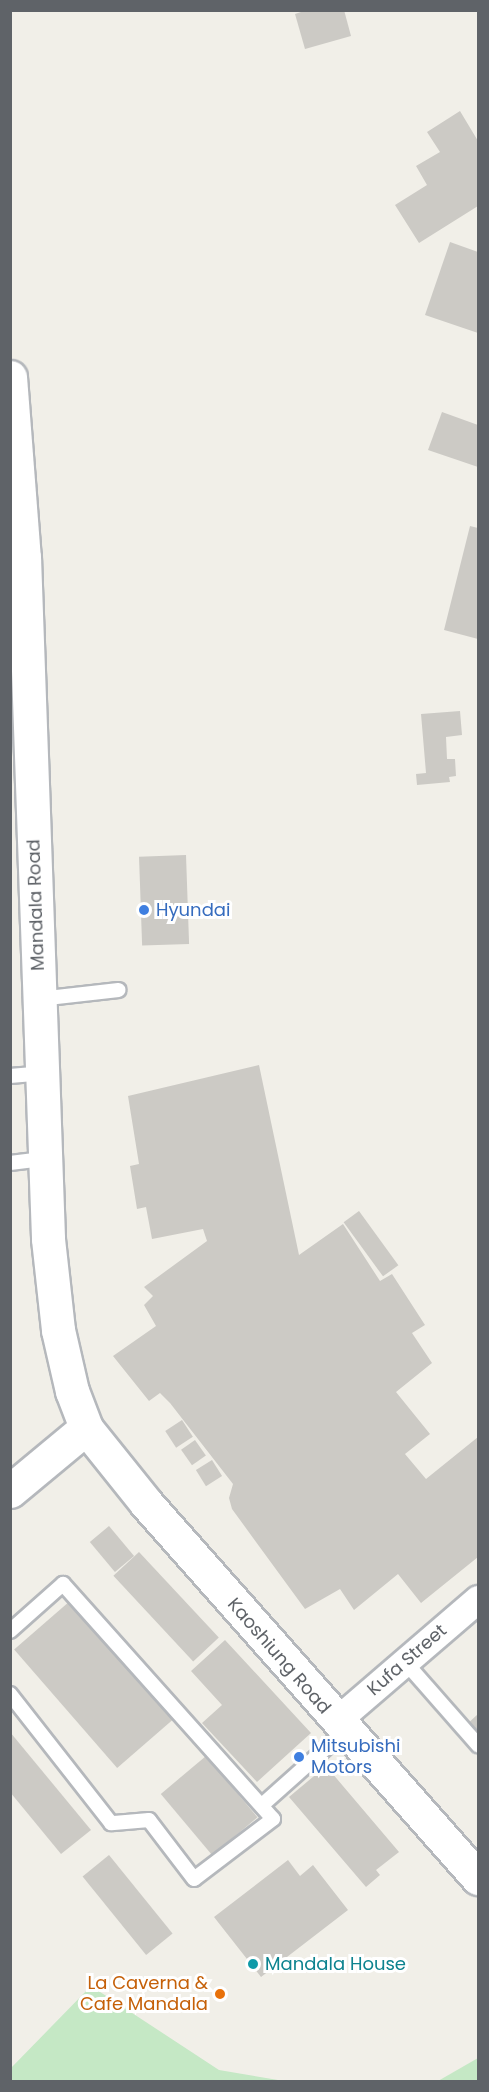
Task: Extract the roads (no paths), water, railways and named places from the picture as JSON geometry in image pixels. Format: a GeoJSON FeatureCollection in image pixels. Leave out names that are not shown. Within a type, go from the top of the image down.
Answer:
{"type":"FeatureCollection","features":[{"type":"Feature","properties":{"kind":"street","name":"Mandala Road"},"geometry":{"type":"LineString","coordinates":[[10,376],[24,558],[20,747],[39,999],[26,1074],[45,1159],[48,1239],[58,1330],[72,1391],[86,1428]]}},
{"type":"Feature","properties":{"kind":"street"},"geometry":{"type":"LineString","coordinates":[[10,1491],[86,1428]]}},
{"type":"Feature","properties":{"kind":"street","name":"Kaoshiung Road"},"geometry":{"type":"LineString","coordinates":[[86,1428],[146,1503],[340,1726],[475,1868]]}},
{"type":"Feature","properties":{"kind":"street","name":"Kufa Street"},"geometry":{"type":"LineString","coordinates":[[340,1726],[405,1662],[478,1599]]}},
{"type":"Feature","properties":{"kind":"lane"},"geometry":{"type":"LineString","coordinates":[[39,999],[118,990]]}},
{"type":"Feature","properties":{"kind":"lane"},"geometry":{"type":"LineString","coordinates":[[10,1163],[45,1159]]}},
{"type":"Feature","properties":{"kind":"lane"},"geometry":{"type":"LineString","coordinates":[[10,1631],[63,1584],[273,1819],[194,1879],[149,1820],[111,1823],[10,1694]]}},
{"type":"Feature","properties":{"kind":"lane"},"geometry":{"type":"LineString","coordinates":[[405,1662],[478,1746]]}},
{"type":"Feature","properties":{"kind":"lane"},"geometry":{"type":"LineString","coordinates":[[262,1805],[340,1726]]}},
{"type":"Feature","properties":{"kind":"place","name":"Hyundai"},"geometry":{"type":"Point","coordinates":[144,910]}},
{"type":"Feature","properties":{"kind":"place","name":"Mitsubishi Motors"},"geometry":{"type":"Point","coordinates":[299,1757]}},
{"type":"Feature","properties":{"kind":"place","name":"Mandala House"},"geometry":{"type":"Point","coordinates":[253,1964]}},
{"type":"Feature","properties":{"kind":"place","name":"La Caverna & Cafe Mandala"},"geometry":{"type":"Point","coordinates":[220,1994]}}]}
